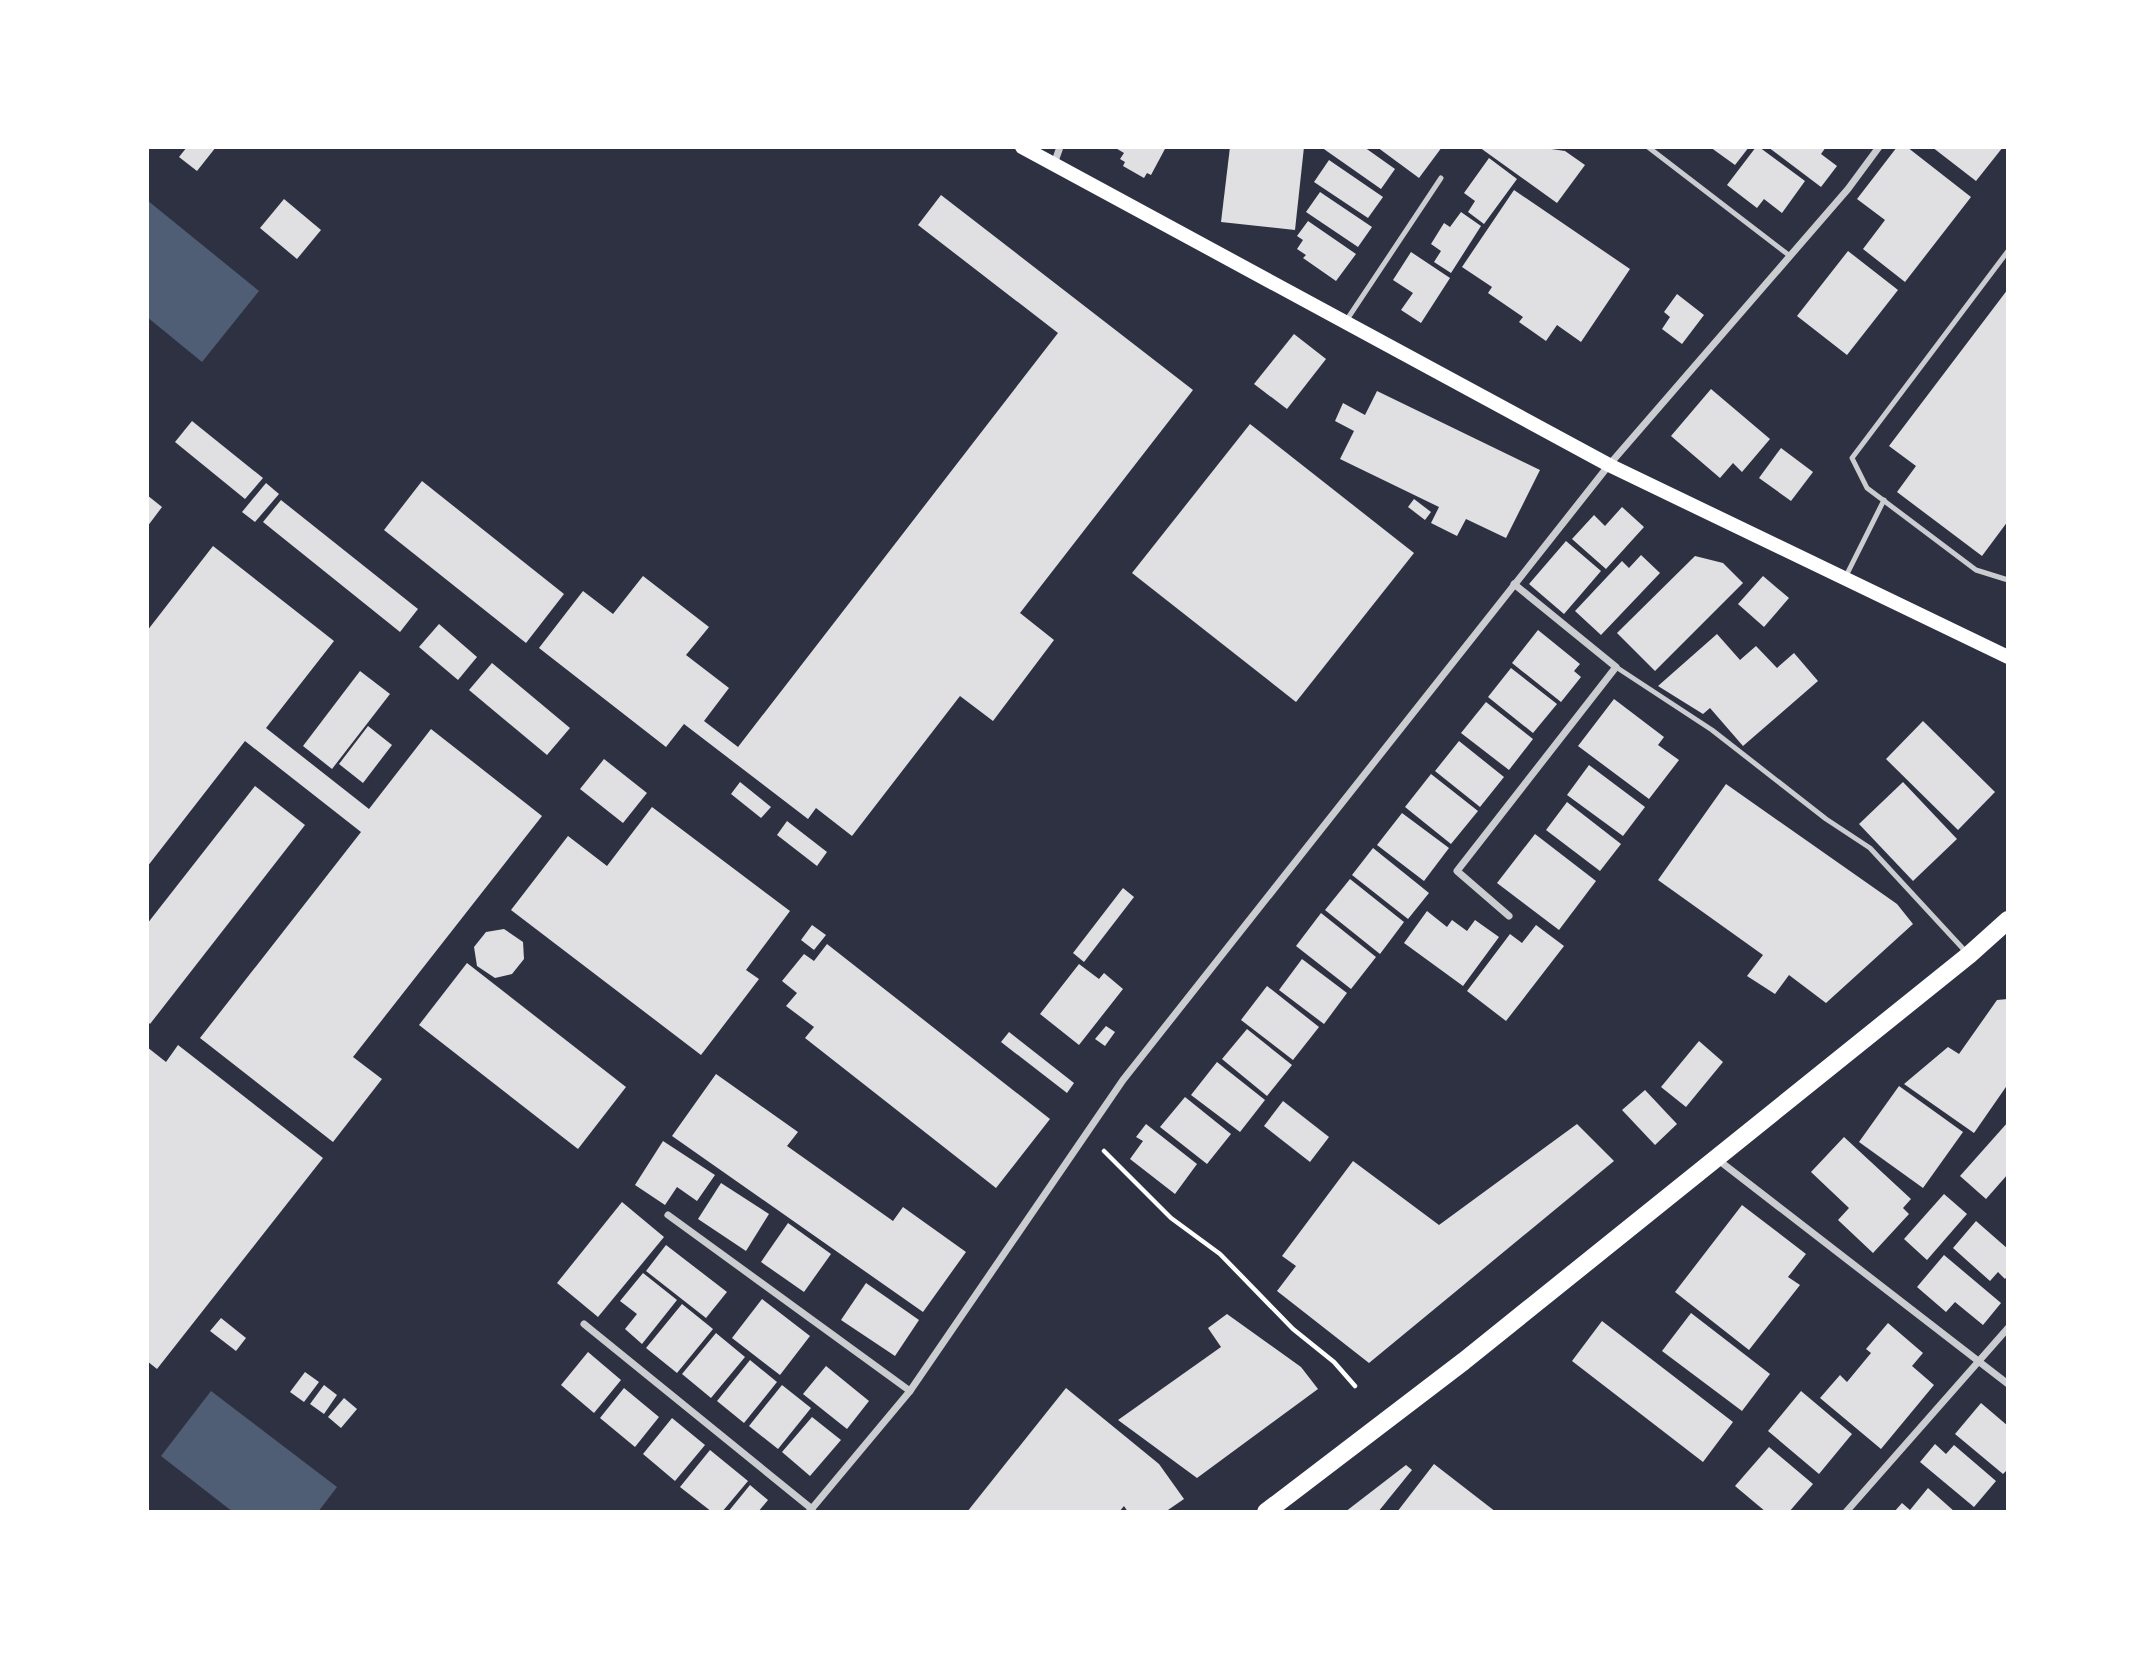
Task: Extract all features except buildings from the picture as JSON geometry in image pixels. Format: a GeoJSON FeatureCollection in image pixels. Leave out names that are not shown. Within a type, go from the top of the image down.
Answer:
{"type":"FeatureCollection","features":[{"type":"Feature","properties":{"kind":"main road"},"geometry":{"type":"LineString","coordinates":[[1021,147],[1609,465],[2008,657]]}},
{"type":"Feature","properties":{"kind":"main road"},"geometry":{"type":"LineString","coordinates":[[1266,1512],[1464,1362],[1969,955],[2008,920]]}},
{"type":"Feature","properties":{"kind":"street"},"geometry":{"type":"LineString","coordinates":[[1054,164],[1060,147]]}},
{"type":"Feature","properties":{"kind":"street"},"geometry":{"type":"LineString","coordinates":[[584,1324],[810,1511],[910,1391],[1123,1080],[1609,465],[1848,189],[1879,147]]}},
{"type":"Feature","properties":{"kind":"street"},"geometry":{"type":"LineString","coordinates":[[1510,916],[1457,871],[1616,667],[1514,584]]}},
{"type":"Feature","properties":{"kind":"street"},"geometry":{"type":"LineString","coordinates":[[1717,1158],[2008,1384]]}},
{"type":"Feature","properties":{"kind":"street"},"geometry":{"type":"LineString","coordinates":[[668,1215],[910,1391]]}},
{"type":"Feature","properties":{"kind":"street"},"geometry":{"type":"LineString","coordinates":[[1846,1512],[2008,1328]]}},
{"type":"Feature","properties":{"kind":"lane"},"geometry":{"type":"LineString","coordinates":[[1648,147],[1790,256]]}},
{"type":"Feature","properties":{"kind":"lane"},"geometry":{"type":"LineString","coordinates":[[1345,322],[1441,178]]}},
{"type":"Feature","properties":{"kind":"lane"},"geometry":{"type":"LineString","coordinates":[[2008,251],[1852,458],[1867,488],[1976,570],[2008,580]]}},
{"type":"Feature","properties":{"kind":"lane"},"geometry":{"type":"LineString","coordinates":[[1844,578],[1884,500]]}},
{"type":"Feature","properties":{"kind":"lane"},"geometry":{"type":"LineString","coordinates":[[1616,667],[1712,730],[1826,819],[1870,848],[1969,955]]}},
{"type":"Feature","properties":{"kind":"path"},"geometry":{"type":"LineString","coordinates":[[1087,1133],[1171,1218],[1220,1254],[1293,1329],[1334,1362],[1355,1386]]}},
{"type":"Feature","properties":{"kind":"water"},"geometry":{"type":"Polygon","coordinates":[[[147,200],[259,291],[202,362],[147,317],[147,200]]]}},
{"type":"Feature","properties":{"kind":"water"},"geometry":{"type":"Polygon","coordinates":[[[211,1391],[337,1487],[318,1512],[233,1512],[161,1456],[211,1391]]]}}]}
